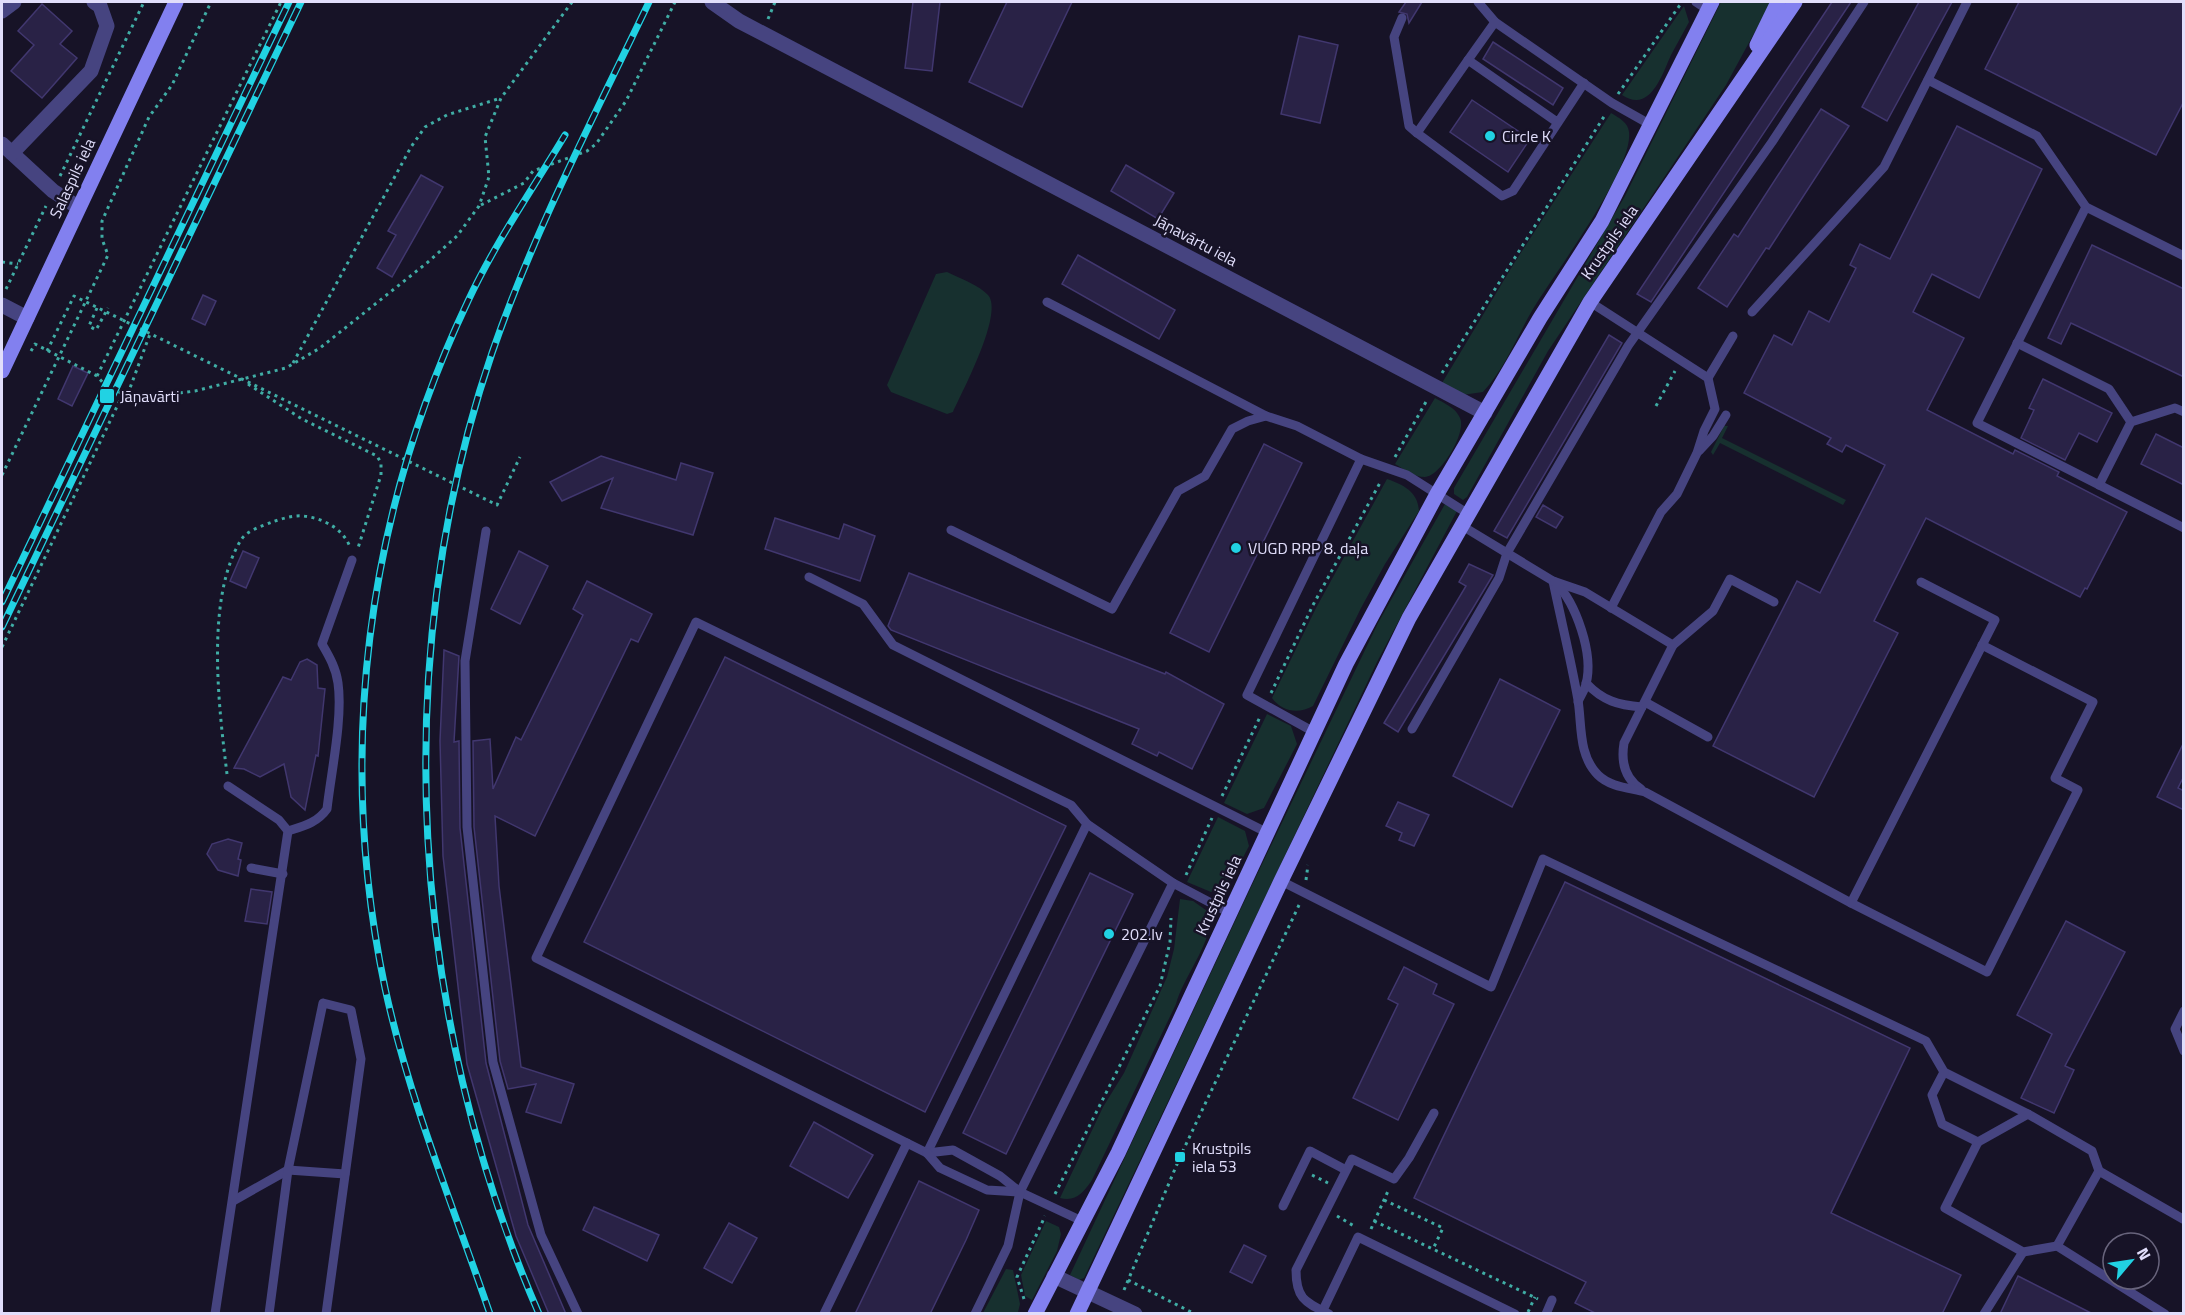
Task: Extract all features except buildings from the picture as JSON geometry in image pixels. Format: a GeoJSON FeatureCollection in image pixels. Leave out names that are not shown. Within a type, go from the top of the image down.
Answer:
{"type":"FeatureCollection","features":[{"type":"Feature","properties":{"kind":"main road","name":"Salaspils iela"},"geometry":{"type":"LineString","coordinates":[[2,370],[176,2]]}},
{"type":"Feature","properties":{"kind":"main road"},"geometry":{"type":"LineString","coordinates":[[1746,73],[1759,38],[1778,2]]}},
{"type":"Feature","properties":{"kind":"main road","name":"Krustpils iela"},"geometry":{"type":"LineString","coordinates":[[1077,1314],[1281,881],[1409,618],[1467,521],[1590,302],[1795,2]]}},
{"type":"Feature","properties":{"kind":"main road","name":"Krustpils iela"},"geometry":{"type":"LineString","coordinates":[[1030,1308],[1054,1276],[1118,1153],[1346,664],[1437,494],[1540,318],[1602,221],[1651,125],[1705,4]]}},
{"type":"Feature","properties":{"kind":"street"},"geometry":{"type":"LineString","coordinates":[[2,11],[14,2]]}},
{"type":"Feature","properties":{"kind":"street"},"geometry":{"type":"LineString","coordinates":[[78,207],[53,191],[7,149],[92,71],[107,26],[100,6],[94,2]]}},
{"type":"Feature","properties":{"kind":"street","name":"Jāņavārtu iela"},"geometry":{"type":"LineString","coordinates":[[712,2],[739,21],[1485,413]]}},
{"type":"Feature","properties":{"kind":"street"},"geometry":{"type":"LineString","coordinates":[[2,300],[27,318]]}},
{"type":"Feature","properties":{"kind":"street"},"geometry":{"type":"LineString","coordinates":[[1054,1276],[1133,1313]]}},
{"type":"Feature","properties":{"kind":"lane"},"geometry":{"type":"LineString","coordinates":[[1478,2],[1495,22],[1612,103],[1651,125]]}},
{"type":"Feature","properties":{"kind":"lane"},"geometry":{"type":"LineString","coordinates":[[1412,729],[1499,578],[1507,553],[1628,346],[1772,142],[1864,2]]}},
{"type":"Feature","properties":{"kind":"lane"},"geometry":{"type":"LineString","coordinates":[[1752,312],[1884,166],[1968,2]]}},
{"type":"Feature","properties":{"kind":"lane"},"geometry":{"type":"LineString","coordinates":[[1402,18],[1394,37],[1409,126],[1502,196],[1513,191],[1584,83]]}},
{"type":"Feature","properties":{"kind":"lane"},"geometry":{"type":"LineString","coordinates":[[1417,133],[1495,22]]}},
{"type":"Feature","properties":{"kind":"lane"},"geometry":{"type":"LineString","coordinates":[[1468,60],[1557,122]]}},
{"type":"Feature","properties":{"kind":"lane"},"geometry":{"type":"LineString","coordinates":[[1928,80],[2037,136],[2085,207],[2184,256]]}},
{"type":"Feature","properties":{"kind":"lane"},"geometry":{"type":"LineString","coordinates":[[2085,207],[1977,423],[2184,528]]}},
{"type":"Feature","properties":{"kind":"lane"},"geometry":{"type":"LineString","coordinates":[[1047,302],[1266,416],[1297,426],[1361,459],[1407,476],[1437,494],[1507,553],[1553,581],[1562,589],[1581,624],[1586,684],[1578,702]]}},
{"type":"Feature","properties":{"kind":"lane"},"geometry":{"type":"LineString","coordinates":[[1590,302],[1708,378]]}},
{"type":"Feature","properties":{"kind":"lane"},"geometry":{"type":"LineString","coordinates":[[1611,608],[1661,512],[1677,494],[1697,453],[1704,431],[1715,409],[1708,378],[1733,336]]}},
{"type":"Feature","properties":{"kind":"lane"},"geometry":{"type":"LineString","coordinates":[[2017,343],[2109,389],[2131,422]]}},
{"type":"Feature","properties":{"kind":"lane"},"geometry":{"type":"LineString","coordinates":[[2099,485],[2131,422],[2175,408],[2184,412]]}},
{"type":"Feature","properties":{"kind":"lane"},"geometry":{"type":"LineString","coordinates":[[1697,453],[1713,436],[1726,415]]}},
{"type":"Feature","properties":{"kind":"lane"},"geometry":{"type":"LineString","coordinates":[[951,530],[1112,609],[1178,491],[1205,476],[1232,429],[1266,416]]}},
{"type":"Feature","properties":{"kind":"lane"},"geometry":{"type":"LineString","coordinates":[[1314,732],[1247,695],[1361,459]]}},
{"type":"Feature","properties":{"kind":"lane"},"geometry":{"type":"LineString","coordinates":[[486,531],[465,661],[467,827],[493,1062],[541,1234],[578,1314]]}},
{"type":"Feature","properties":{"kind":"lane"},"geometry":{"type":"LineString","coordinates":[[288,831],[310,825],[321,818],[327,809],[339,702],[334,667],[322,644],[352,560]]}},
{"type":"Feature","properties":{"kind":"lane"},"geometry":{"type":"LineString","coordinates":[[809,577],[863,604],[893,645],[1266,832]]}},
{"type":"Feature","properties":{"kind":"lane"},"geometry":{"type":"LineString","coordinates":[[1774,603],[1730,579],[1713,611],[1673,645],[1624,743],[1622,758],[1625,770],[1633,784],[1851,903],[1987,972],[2078,790],[2055,778],[2093,702],[1982,645]]}},
{"type":"Feature","properties":{"kind":"lane"},"geometry":{"type":"LineString","coordinates":[[1553,581],[1585,592],[1673,645]]}},
{"type":"Feature","properties":{"kind":"lane"},"geometry":{"type":"LineString","coordinates":[[1553,581],[1578,702],[1580,728],[1592,767],[1599,776],[1610,783],[1645,792]]}},
{"type":"Feature","properties":{"kind":"lane"},"geometry":{"type":"LineString","coordinates":[[1851,903],[1995,620],[1921,582]]}},
{"type":"Feature","properties":{"kind":"lane"},"geometry":{"type":"LineString","coordinates":[[1020,1192],[987,1190],[940,1168],[927,1153],[536,958],[696,622],[1071,804],[1087,824],[1177,885],[1230,913]]}},
{"type":"Feature","properties":{"kind":"lane"},"geometry":{"type":"LineString","coordinates":[[1586,684],[1598,696],[1618,705],[1643,704],[1708,737]]}},
{"type":"Feature","properties":{"kind":"lane"},"geometry":{"type":"LineString","coordinates":[[215,1314],[288,831],[279,820],[228,786]]}},
{"type":"Feature","properties":{"kind":"lane"},"geometry":{"type":"LineString","coordinates":[[927,1153],[1087,824]]}},
{"type":"Feature","properties":{"kind":"lane"},"geometry":{"type":"LineString","coordinates":[[1281,881],[1491,987],[1544,859],[1926,1041],[1944,1072],[2028,1114],[2092,1150],[2099,1171],[2183,1219]]}},
{"type":"Feature","properties":{"kind":"lane"},"geometry":{"type":"LineString","coordinates":[[251,868],[283,874]]}},
{"type":"Feature","properties":{"kind":"lane"},"geometry":{"type":"LineString","coordinates":[[975,1314],[1008,1246],[1020,1192],[1177,885]]}},
{"type":"Feature","properties":{"kind":"lane"},"geometry":{"type":"LineString","coordinates":[[269,1314],[288,1170],[322,1003],[351,1010],[361,1059],[326,1314]]}},
{"type":"Feature","properties":{"kind":"lane"},"geometry":{"type":"LineString","coordinates":[[2184,1011],[2175,1029],[2184,1051]]}},
{"type":"Feature","properties":{"kind":"lane"},"geometry":{"type":"LineString","coordinates":[[1944,1072],[1932,1095],[1942,1124],[1978,1142]]}},
{"type":"Feature","properties":{"kind":"lane"},"geometry":{"type":"LineString","coordinates":[[1434,1113],[1409,1158],[1394,1179],[1352,1159],[1296,1270],[1296,1287],[1306,1302],[1326,1312],[1358,1237],[1515,1314]]}},
{"type":"Feature","properties":{"kind":"lane"},"geometry":{"type":"LineString","coordinates":[[2028,1114],[1978,1142],[1946,1208],[2023,1252],[2058,1245],[2165,1314]]}},
{"type":"Feature","properties":{"kind":"lane"},"geometry":{"type":"LineString","coordinates":[[824,1314],[907,1143]]}},
{"type":"Feature","properties":{"kind":"lane"},"geometry":{"type":"LineString","coordinates":[[927,1153],[953,1150],[1000,1176],[1020,1192],[1082,1221]]}},
{"type":"Feature","properties":{"kind":"lane"},"geometry":{"type":"LineString","coordinates":[[1283,1206],[1310,1151],[1346,1170]]}},
{"type":"Feature","properties":{"kind":"lane"},"geometry":{"type":"LineString","coordinates":[[233,1201],[288,1170],[345,1174]]}},
{"type":"Feature","properties":{"kind":"lane"},"geometry":{"type":"LineString","coordinates":[[2058,1245],[2099,1171]]}},
{"type":"Feature","properties":{"kind":"lane"},"geometry":{"type":"LineString","coordinates":[[1984,1314],[2023,1252]]}},
{"type":"Feature","properties":{"kind":"path"},"geometry":{"type":"LineString","coordinates":[[2,300],[144,2]]}},
{"type":"Feature","properties":{"kind":"path"},"geometry":{"type":"LineString","coordinates":[[2,475],[108,255],[102,239],[102,221],[149,117],[172,86],[211,2]]}},
{"type":"Feature","properties":{"kind":"path"},"geometry":{"type":"LineString","coordinates":[[97,376],[281,2]]}},
{"type":"Feature","properties":{"kind":"path"},"geometry":{"type":"LineString","coordinates":[[520,457],[497,505],[150,334],[97,308],[74,296],[47,351],[97,376],[105,386],[123,394],[157,396],[195,391],[243,379],[292,365],[320,348],[458,236],[479,206],[489,177],[485,137],[501,98],[572,2]]}},
{"type":"Feature","properties":{"kind":"path"},"geometry":{"type":"LineString","coordinates":[[479,206],[524,183],[533,171],[587,151],[596,144],[626,101],[675,2]]}},
{"type":"Feature","properties":{"kind":"path"},"geometry":{"type":"LineString","coordinates":[[1030,1308],[1017,1277],[1050,1205],[1160,986],[1170,942],[1171,907],[1177,885],[1217,808],[1313,605],[1435,387],[1612,103],[1682,2]]}},
{"type":"Feature","properties":{"kind":"path"},"geometry":{"type":"LineString","coordinates":[[292,365],[411,147],[425,127],[447,115],[501,98]]}},
{"type":"Feature","properties":{"kind":"path"},"geometry":{"type":"LineString","coordinates":[[2,262],[18,264]]}},
{"type":"Feature","properties":{"kind":"path"},"geometry":{"type":"LineString","coordinates":[[97,308],[89,326],[96,330],[108,308]]}},
{"type":"Feature","properties":{"kind":"path"},"geometry":{"type":"LineString","coordinates":[[2,647],[123,394],[130,388],[150,334]]}},
{"type":"Feature","properties":{"kind":"path"},"geometry":{"type":"LineString","coordinates":[[1656,406],[1681,360]]}},
{"type":"Feature","properties":{"kind":"path"},"geometry":{"type":"LineString","coordinates":[[243,379],[257,392],[302,419],[377,456],[381,463],[381,475],[356,556],[352,560]]}},
{"type":"Feature","properties":{"kind":"path"},"geometry":{"type":"LineString","coordinates":[[228,786],[216,693],[222,603],[229,566],[242,538],[259,527],[301,516],[323,521],[340,531],[349,544],[352,560]]}},
{"type":"Feature","properties":{"kind":"path"},"geometry":{"type":"LineString","coordinates":[[1117,1304],[1180,1157],[1304,894],[1308,865],[1313,854]]}},
{"type":"Feature","properties":{"kind":"path"},"geometry":{"type":"LineString","coordinates":[[1381,1185],[1389,1190]]}},
{"type":"Feature","properties":{"kind":"path"},"geometry":{"type":"LineString","coordinates":[[1384,1200],[1443,1228],[1433,1248]]}},
{"type":"Feature","properties":{"kind":"path"},"geometry":{"type":"LineString","coordinates":[[1336,1217],[1340,1209]]}},
{"type":"Feature","properties":{"kind":"path"},"geometry":{"type":"LineString","coordinates":[[1374,1221],[1535,1297],[1549,1306]]}},
{"type":"Feature","properties":{"kind":"path"},"geometry":{"type":"LineString","coordinates":[[1128,1280],[1195,1314]]}},
{"type":"Feature","properties":{"kind":"path"},"geometry":{"type":"LineString","coordinates":[[1527,1314],[1535,1297]]}},
{"type":"Feature","properties":{"kind":"green space"},"geometry":{"type":"Polygon","coordinates":[[[1721,2],[1771,2],[1726,85],[1548,351],[1467,497],[1463,500],[1454,494],[1454,488],[1625,196],[1721,2]]]}},
{"type":"Feature","properties":{"kind":"green space"},"geometry":{"type":"Polygon","coordinates":[[[1684,6],[1689,22],[1654,90],[1640,100],[1632,100],[1622,95],[1684,6]]]}},
{"type":"Feature","properties":{"kind":"green space"},"geometry":{"type":"Polygon","coordinates":[[[1611,113],[1625,123],[1629,132],[1627,149],[1606,195],[1533,309],[1491,383],[1483,392],[1462,395],[1442,383],[1513,265],[1611,113]]]}},
{"type":"Feature","properties":{"kind":"green space"},"geometry":{"type":"Polygon","coordinates":[[[947,272],[974,285],[988,295],[991,304],[991,318],[973,370],[953,412],[947,414],[891,392],[887,385],[936,274],[947,272]]]}},
{"type":"Feature","properties":{"kind":"green space"},"geometry":{"type":"Polygon","coordinates":[[[1435,398],[1456,411],[1460,418],[1460,433],[1445,462],[1431,475],[1421,477],[1395,464],[1435,398]]]}},
{"type":"Feature","properties":{"kind":"green space"},"geometry":{"type":"Polygon","coordinates":[[[1724,426],[1728,426],[1722,438],[1846,500],[1843,505],[1720,443],[1713,455],[1711,452],[1724,426]]]}},
{"type":"Feature","properties":{"kind":"green space"},"geometry":{"type":"Polygon","coordinates":[[[1387,479],[1413,494],[1419,511],[1385,564],[1361,608],[1313,706],[1297,711],[1286,709],[1272,698],[1316,608],[1387,479]]]}},
{"type":"Feature","properties":{"kind":"green space"},"geometry":{"type":"Polygon","coordinates":[[[1445,504],[1457,511],[1377,662],[1084,1278],[1079,1280],[1070,1275],[1251,887],[1378,623],[1445,504]]]}},
{"type":"Feature","properties":{"kind":"green space"},"geometry":{"type":"Polygon","coordinates":[[[1267,714],[1291,726],[1297,744],[1264,808],[1247,814],[1224,803],[1267,714]]]}},
{"type":"Feature","properties":{"kind":"green space"},"geometry":{"type":"Polygon","coordinates":[[[1218,817],[1245,831],[1249,846],[1227,888],[1211,892],[1187,882],[1218,817]]]}},
{"type":"Feature","properties":{"kind":"green space"},"geometry":{"type":"Polygon","coordinates":[[[1180,899],[1193,901],[1210,913],[1208,934],[1092,1180],[1079,1195],[1070,1199],[1060,1198],[1103,1107],[1124,1073],[1167,977],[1174,949],[1180,899]]]}},
{"type":"Feature","properties":{"kind":"green space"},"geometry":{"type":"Polygon","coordinates":[[[1046,1221],[1059,1227],[1061,1234],[1057,1251],[1032,1300],[1025,1296],[1021,1275],[1046,1221]]]}},
{"type":"Feature","properties":{"kind":"green space"},"geometry":{"type":"Polygon","coordinates":[[[1006,1269],[1013,1270],[1020,1304],[1018,1312],[983,1313],[1006,1269]]]}},
{"type":"Feature","properties":{"kind":"railway"},"geometry":{"type":"LineString","coordinates":[[2,602],[289,2]]}},
{"type":"Feature","properties":{"kind":"railway"},"geometry":{"type":"LineString","coordinates":[[2,627],[301,2]]}},
{"type":"Feature","properties":{"kind":"railway"},"geometry":{"type":"LineString","coordinates":[[539,1314],[496,1200],[462,1082],[440,960],[428,837],[427,714],[437,591],[459,470],[492,353],[546,219],[649,2]]}},
{"type":"Feature","properties":{"kind":"railway"},"geometry":{"type":"LineString","coordinates":[[490,1314],[406,1071],[385,988],[370,900],[363,812],[363,724],[370,637],[384,551],[405,466],[433,383],[479,279],[565,135]]}},
{"type":"Feature","properties":{"kind":"place","name":"Circle K"},"geometry":{"type":"Point","coordinates":[1490,136]}},
{"type":"Feature","properties":{"kind":"place","name":"Jāņavārti"},"geometry":{"type":"Point","coordinates":[107,396]}},
{"type":"Feature","properties":{"kind":"place","name":"VUGD RRP 8. daļa"},"geometry":{"type":"Point","coordinates":[1236,548]}},
{"type":"Feature","properties":{"kind":"place","name":"202.lv"},"geometry":{"type":"Point","coordinates":[1109,934]}},
{"type":"Feature","properties":{"kind":"place","name":"Krustpils iela 53"},"geometry":{"type":"Point","coordinates":[1180,1157]}}]}
